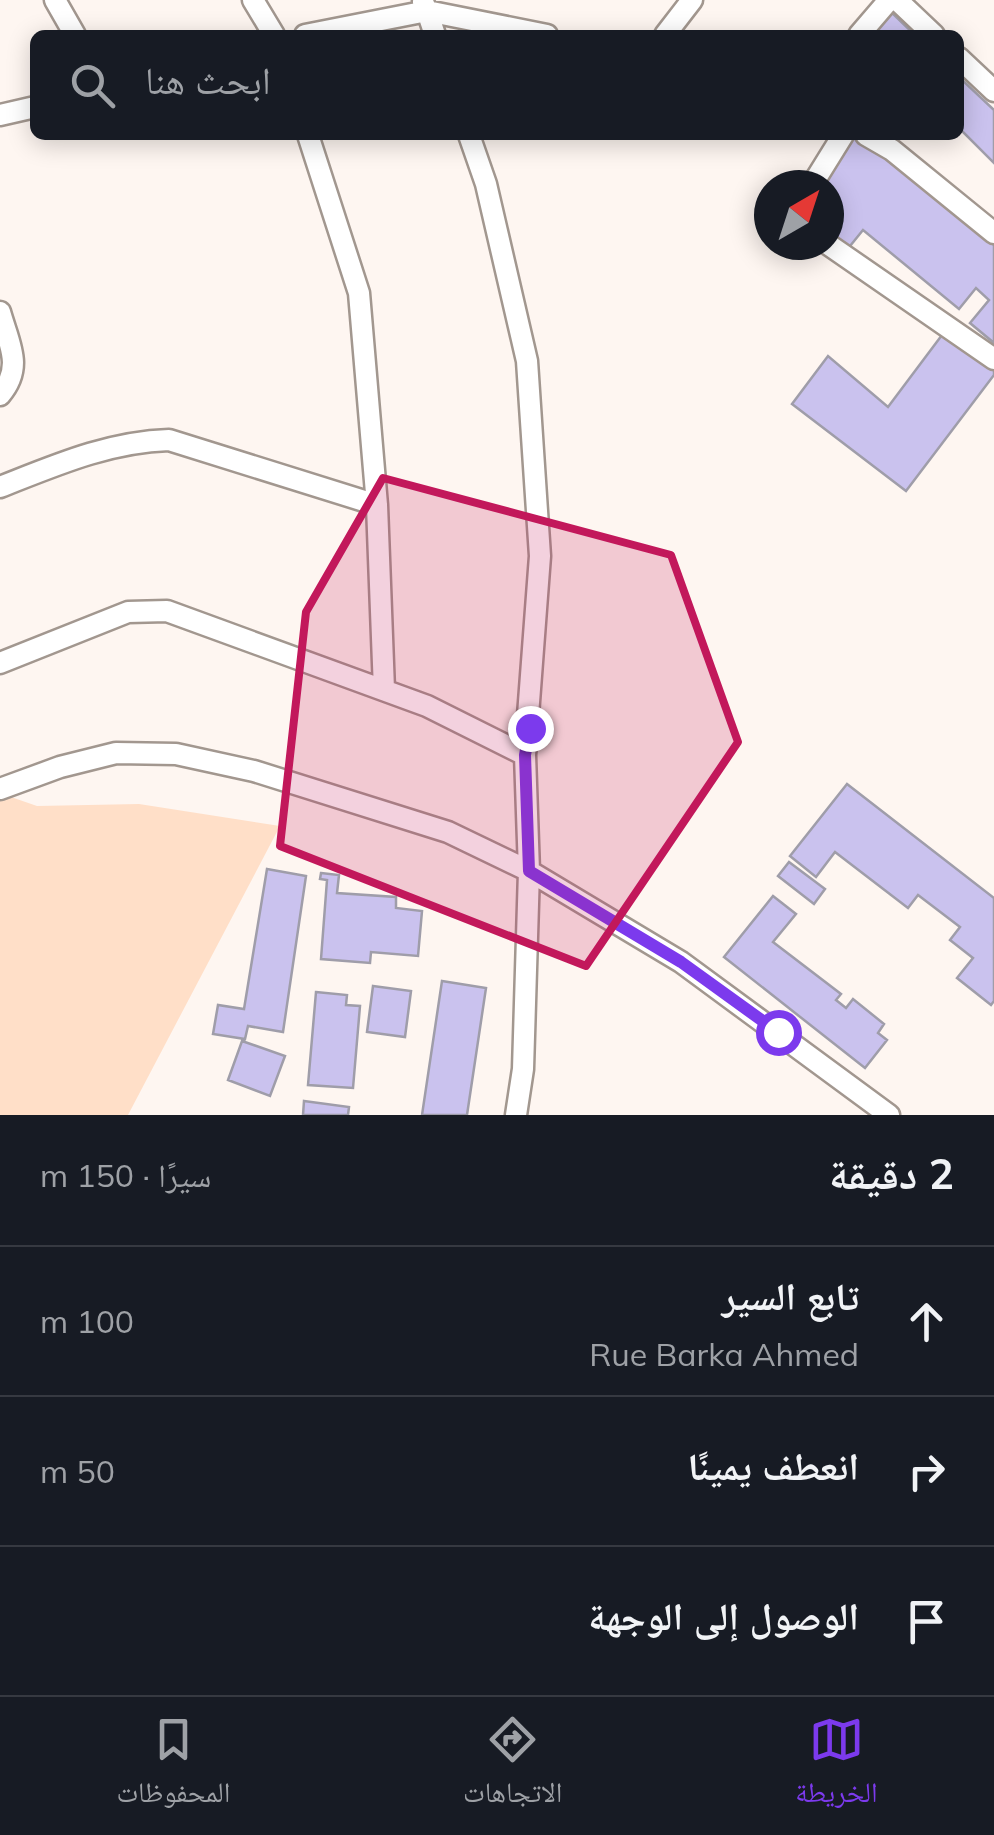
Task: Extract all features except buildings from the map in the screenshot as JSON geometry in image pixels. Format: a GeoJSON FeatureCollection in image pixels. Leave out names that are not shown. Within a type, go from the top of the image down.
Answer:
{"type":"FeatureCollection","features":[{"type":"Feature","properties":{"kind":"street"},"geometry":{"type":"LineString","coordinates":[[55,0],[72,30]]}},
{"type":"Feature","properties":{"kind":"street"},"geometry":{"type":"LineString","coordinates":[[253,0],[271,30]]}},
{"type":"Feature","properties":{"kind":"street"},"geometry":{"type":"LineString","coordinates":[[669,30],[692,0]]}},
{"type":"Feature","properties":{"kind":"street"},"geometry":{"type":"LineString","coordinates":[[864,30],[893,0],[928,30]]}},
{"type":"Feature","properties":{"kind":"street"},"geometry":{"type":"LineString","coordinates":[[425,6],[433,30]]}},
{"type":"Feature","properties":{"kind":"street"},"geometry":{"type":"LineString","coordinates":[[325,30],[425,6],[525,30]]}},
{"type":"Feature","properties":{"kind":"street"},"geometry":{"type":"LineString","coordinates":[[964,63],[994,90]]}},
{"type":"Feature","properties":{"kind":"street"},"geometry":{"type":"LineString","coordinates":[[0,116],[30,108]]}},
{"type":"Feature","properties":{"kind":"street"},"geometry":{"type":"LineString","coordinates":[[310,140],[359,293],[377,506],[384,690]]}},
{"type":"Feature","properties":{"kind":"street"},"geometry":{"type":"LineString","coordinates":[[472,140],[486,184],[527,360],[540,556],[525,755],[529,871],[523,1069],[516,1115]]}},
{"type":"Feature","properties":{"kind":"street"},"geometry":{"type":"LineString","coordinates":[[821,170],[840,140]]}},
{"type":"Feature","properties":{"kind":"street"},"geometry":{"type":"LineString","coordinates":[[875,140],[994,232]]}},
{"type":"Feature","properties":{"kind":"street"},"geometry":{"type":"LineString","coordinates":[[844,255],[994,358]]}},
{"type":"Feature","properties":{"kind":"street"},"geometry":{"type":"LineString","coordinates":[[0,312],[15,369],[12,380],[0,394]]}},
{"type":"Feature","properties":{"kind":"street"},"geometry":{"type":"LineString","coordinates":[[0,487],[92,451],[136,441],[169,440],[377,506]]}},
{"type":"Feature","properties":{"kind":"street"},"geometry":{"type":"LineString","coordinates":[[0,663],[128,612],[167,611],[427,706],[525,755]]}},
{"type":"Feature","properties":{"kind":"street"},"geometry":{"type":"LineString","coordinates":[[0,789],[60,767],[116,753],[176,754],[254,771],[448,832],[529,871],[681,962],[889,1115]]}},
{"type":"Feature","properties":{"kind":"highlighted area"},"geometry":{"type":"Polygon","coordinates":[[[383,478],[671,555],[738,742],[586,966],[280,846],[306,612],[383,478]]]}},
{"type":"Feature","properties":{"kind":"shaded area"},"geometry":{"type":"Polygon","coordinates":[[[11,797],[37,806],[139,804],[280,826],[128,1115],[0,1115],[0,801],[11,797]]]}},
{"type":"Feature","properties":{"kind":"route"},"geometry":{"type":"LineString","coordinates":[[530,728],[525,755],[529,871],[681,962],[778,1032]]}}]}
